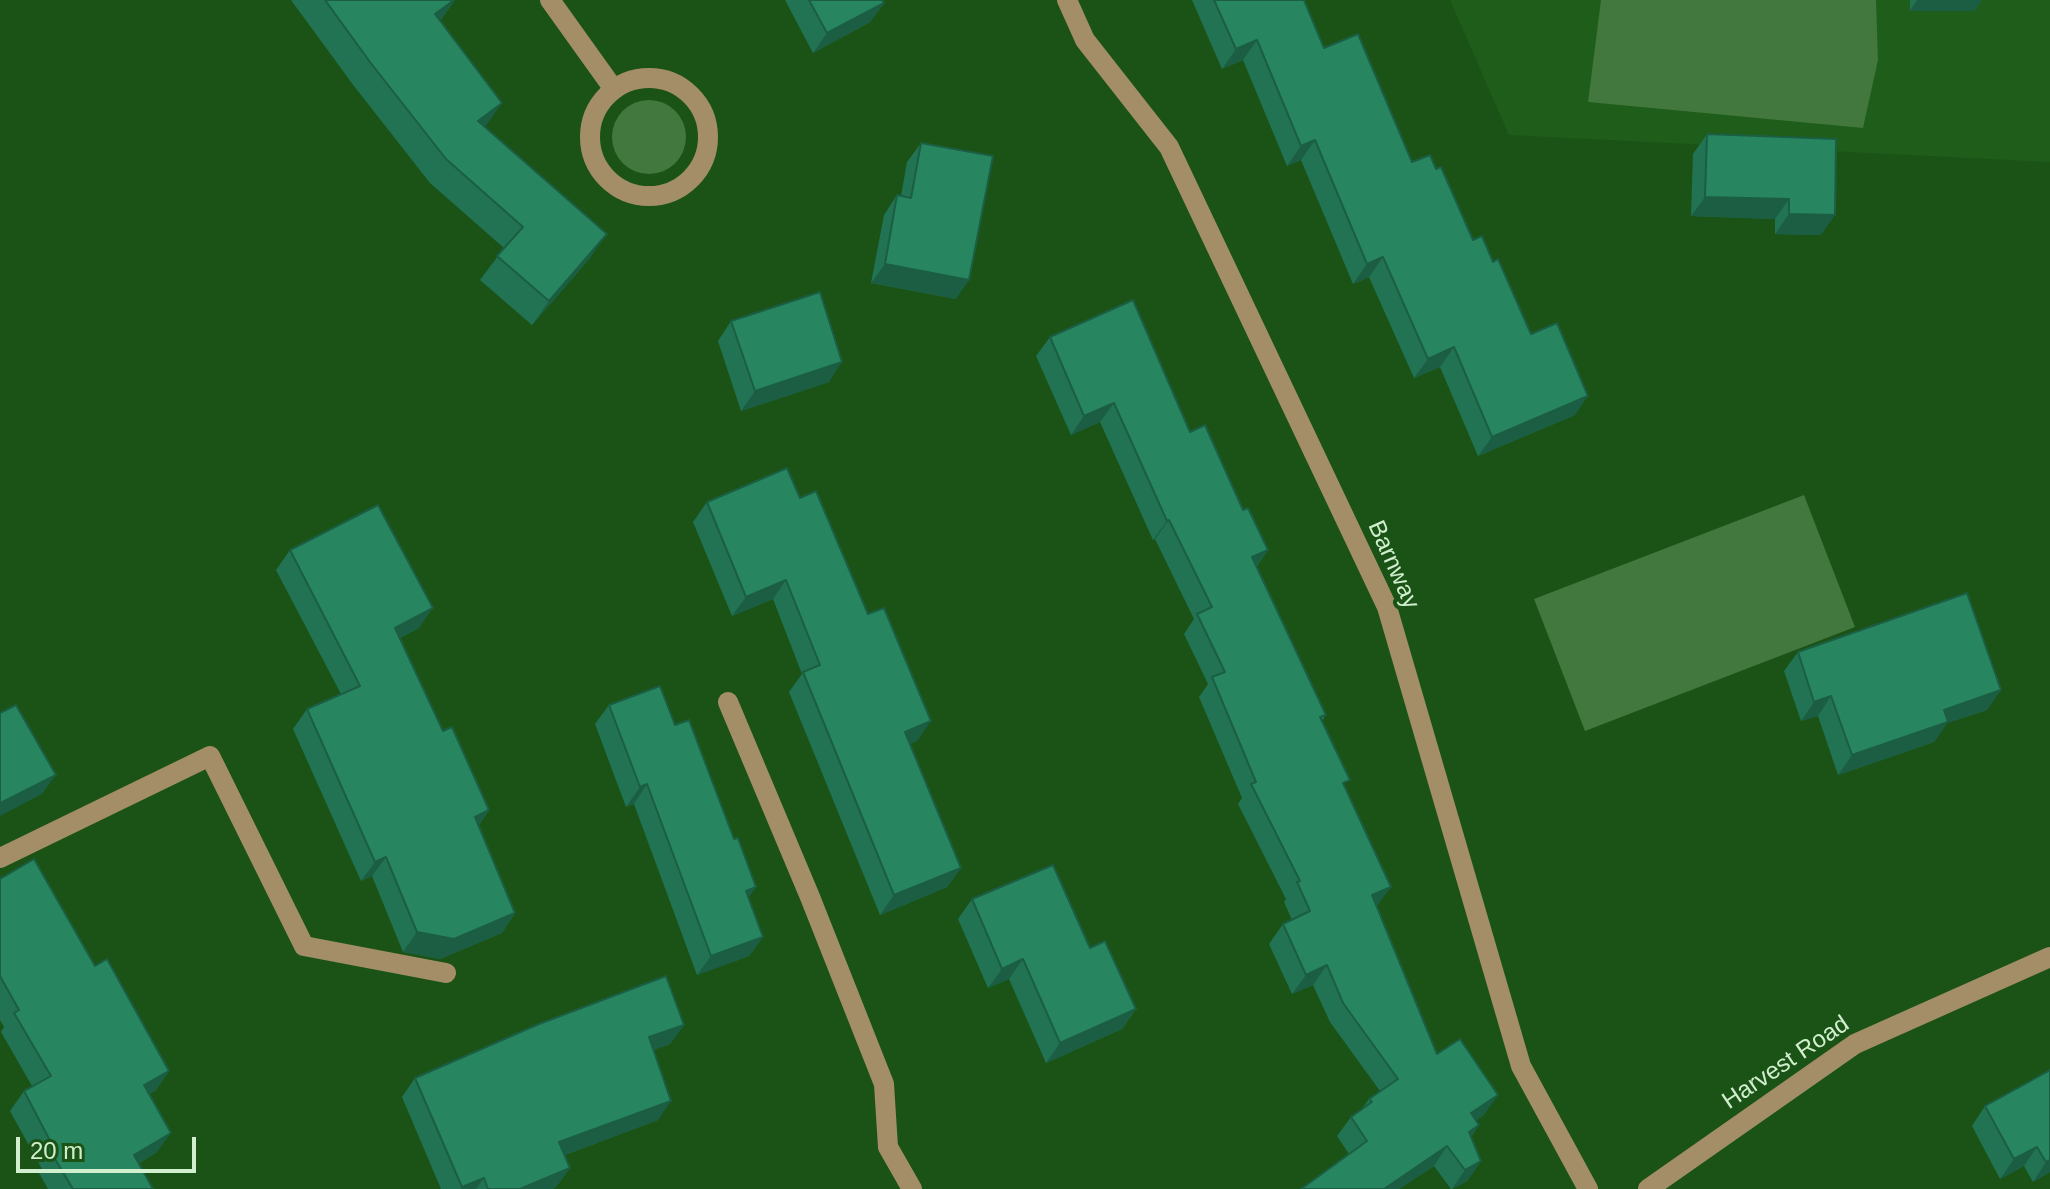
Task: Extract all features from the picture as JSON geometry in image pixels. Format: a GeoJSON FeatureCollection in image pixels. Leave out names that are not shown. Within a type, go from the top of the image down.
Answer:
{"type":"FeatureCollection","features":[{"type":"Feature","properties":{"kind":"street"},"geometry":{"type":"LineString","coordinates":[[550,0],[613,88]]}},
{"type":"Feature","properties":{"kind":"street","name":"Barnway"},"geometry":{"type":"LineString","coordinates":[[1067,0],[1085,40],[1169,147],[1387,607],[1521,1066],[1588,1189]]}},
{"type":"Feature","properties":{"kind":"street"},"geometry":{"type":"LineString","coordinates":[[652,76],[673,81],[696,100],[706,119],[708,140],[704,160],[685,184],[667,194],[646,197],[613,185],[598,170],[590,151],[589,129],[595,110],[613,88],[632,79],[652,76]]}},
{"type":"Feature","properties":{"kind":"street"},"geometry":{"type":"LineString","coordinates":[[728,702],[884,1084],[888,1147],[912,1189]]}},
{"type":"Feature","properties":{"kind":"street"},"geometry":{"type":"LineString","coordinates":[[0,858],[210,756],[304,946],[446,973]]}},
{"type":"Feature","properties":{"kind":"street","name":"Harvest Road"},"geometry":{"type":"LineString","coordinates":[[1648,1189],[1855,1044],[2050,957]]}},
{"type":"Feature","properties":{"kind":"shaded area"},"geometry":{"type":"Polygon","coordinates":[[[1450,0],[2050,0],[2050,162],[1509,135],[1450,0]]]}},
{"type":"Feature","properties":{"kind":"shaded area"},"geometry":{"type":"Polygon","coordinates":[[[1601,0],[1876,0],[1878,60],[1863,128],[1588,102],[1601,0]]]}},
{"type":"Feature","properties":{"kind":"shaded area"},"geometry":{"type":"Polygon","coordinates":[[[649,100],[663,103],[675,111],[683,123],[686,137],[683,151],[675,163],[663,171],[649,174],[635,171],[623,163],[615,151],[612,137],[615,123],[623,111],[635,103],[649,100]]]}},
{"type":"Feature","properties":{"kind":"shaded area"},"geometry":{"type":"Polygon","coordinates":[[[1804,495],[1855,627],[1585,731],[1534,599],[1804,495]]]}},
{"type":"Feature","properties":{"kind":"building"},"geometry":{"type":"Polygon","coordinates":[[[325,0],[454,0],[435,14],[502,103],[478,121],[607,234],[549,301],[497,256],[523,227],[446,159],[325,0]]]}},
{"type":"Feature","properties":{"kind":"building"},"geometry":{"type":"Polygon","coordinates":[[[809,0],[882,0],[884,3],[827,33],[809,0]]]}},
{"type":"Feature","properties":{"kind":"building"},"geometry":{"type":"Polygon","coordinates":[[[1214,0],[1304,0],[1324,48],[1358,34],[1412,162],[1430,155],[1436,169],[1441,167],[1473,240],[1482,236],[1493,262],[1498,259],[1531,334],[1557,323],[1588,396],[1492,437],[1454,347],[1428,359],[1383,257],[1367,264],[1315,140],[1301,146],[1257,40],[1236,49],[1214,0]]]}},
{"type":"Feature","properties":{"kind":"building"},"geometry":{"type":"Polygon","coordinates":[[[1707,134],[1836,139],[1835,215],[1789,214],[1789,199],[1705,197],[1707,134]]]}},
{"type":"Feature","properties":{"kind":"building"},"geometry":{"type":"Polygon","coordinates":[[[921,143],[993,156],[969,280],[885,264],[897,195],[911,198],[921,143]]]}},
{"type":"Feature","properties":{"kind":"building"},"geometry":{"type":"Polygon","coordinates":[[[820,292],[842,362],[755,391],[731,321],[820,292]]]}},
{"type":"Feature","properties":{"kind":"building"},"geometry":{"type":"Polygon","coordinates":[[[1133,300],[1190,432],[1205,425],[1243,510],[1248,508],[1268,550],[1252,557],[1326,715],[1320,717],[1350,780],[1343,783],[1391,887],[1372,895],[1437,1054],[1460,1039],[1498,1095],[1471,1113],[1479,1125],[1469,1132],[1481,1161],[1465,1170],[1447,1146],[1384,1189],[1301,1189],[1367,1141],[1351,1117],[1372,1102],[1369,1099],[1398,1079],[1343,1003],[1327,965],[1306,975],[1283,924],[1310,911],[1297,882],[1300,881],[1251,784],[1256,782],[1212,677],[1225,672],[1197,614],[1212,607],[1167,521],[1114,403],[1084,416],[1050,337],[1133,300]]]}},
{"type":"Feature","properties":{"kind":"building"},"geometry":{"type":"Polygon","coordinates":[[[787,468],[800,498],[816,491],[868,614],[884,608],[931,721],[905,732],[961,868],[894,895],[803,672],[820,665],[786,580],[746,597],[707,502],[787,468]]]}},
{"type":"Feature","properties":{"kind":"building"},"geometry":{"type":"Polygon","coordinates":[[[378,505],[433,608],[395,628],[443,731],[452,727],[489,810],[475,817],[515,913],[454,939],[417,932],[386,857],[375,862],[307,709],[360,686],[290,550],[378,505]]]}},
{"type":"Feature","properties":{"kind":"building"},"geometry":{"type":"Polygon","coordinates":[[[1967,593],[2001,690],[1944,710],[1948,722],[1852,755],[1831,696],[1814,702],[1798,652],[1967,593]]]}},
{"type":"Feature","properties":{"kind":"building"},"geometry":{"type":"Polygon","coordinates":[[[660,686],[675,725],[689,720],[734,839],[738,838],[756,887],[746,891],[763,937],[711,956],[647,784],[640,787],[609,705],[660,686]]]}},
{"type":"Feature","properties":{"kind":"building"},"geometry":{"type":"Polygon","coordinates":[[[16,705],[56,775],[0,803],[0,713],[16,705]]]}},
{"type":"Feature","properties":{"kind":"building"},"geometry":{"type":"Polygon","coordinates":[[[34,859],[95,966],[107,959],[169,1071],[144,1085],[171,1133],[134,1155],[153,1189],[73,1189],[52,1154],[56,1152],[24,1091],[51,1076],[14,1013],[19,1010],[0,976],[0,879],[34,859]]]}},
{"type":"Feature","properties":{"kind":"building"},"geometry":{"type":"Polygon","coordinates":[[[1053,865],[1090,948],[1105,941],[1136,1009],[1060,1043],[1023,959],[1002,969],[972,899],[1053,865]]]}},
{"type":"Feature","properties":{"kind":"building"},"geometry":{"type":"Polygon","coordinates":[[[666,976],[684,1025],[649,1037],[671,1101],[559,1142],[570,1168],[520,1189],[488,1189],[484,1178],[462,1187],[415,1078],[539,1024],[666,976]]]}},
{"type":"Feature","properties":{"kind":"building"},"geometry":{"type":"Polygon","coordinates":[[[2050,1070],[2050,1160],[2046,1162],[2037,1147],[2014,1159],[1985,1106],[2050,1070]]]}}]}
